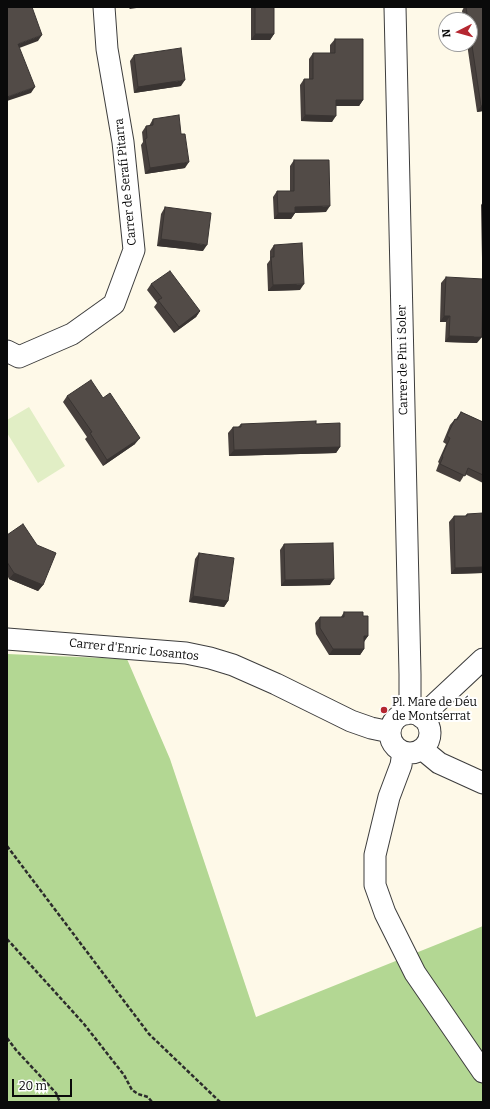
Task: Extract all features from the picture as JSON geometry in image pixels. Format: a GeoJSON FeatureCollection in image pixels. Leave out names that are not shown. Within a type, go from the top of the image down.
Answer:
{"type":"FeatureCollection","features":[{"type":"Feature","properties":{"kind":"street","name":"Carrer de Serafí Pitarra"},"geometry":{"type":"LineString","coordinates":[[7,351],[19,357],[72,334],[114,304],[134,250],[123,142],[107,49],[104,7]]}},
{"type":"Feature","properties":{"kind":"street","name":"Carrer de Pin i Soler"},"geometry":{"type":"LineString","coordinates":[[395,7],[410,698],[414,715]]}},
{"type":"Feature","properties":{"kind":"street","name":"Carrer d'Enric Losantos"},"geometry":{"type":"LineString","coordinates":[[7,639],[186,653],[210,658],[233,665],[276,684],[351,721],[371,728],[390,732]]}},
{"type":"Feature","properties":{"kind":"street"},"geometry":{"type":"LineString","coordinates":[[414,715],[483,659]]}},
{"type":"Feature","properties":{"kind":"street"},"geometry":{"type":"LineString","coordinates":[[483,783],[439,764],[413,750],[393,744],[390,738],[393,722],[401,715],[414,715],[425,720],[428,725],[429,735],[428,740],[413,750],[401,765],[389,797],[375,855],[375,885],[384,913],[415,973],[483,1072]]}},
{"type":"Feature","properties":{"kind":"path"},"geometry":{"type":"LineString","coordinates":[[7,846],[149,1034],[220,1102]]}},
{"type":"Feature","properties":{"kind":"path"},"geometry":{"type":"LineString","coordinates":[[7,939],[84,1024],[124,1075],[132,1090],[138,1094],[148,1097],[152,1102]]}},
{"type":"Feature","properties":{"kind":"path"},"geometry":{"type":"LineString","coordinates":[[7,1038],[56,1094],[60,1102]]}},
{"type":"Feature","properties":{"kind":"green space"},"geometry":{"type":"Polygon","coordinates":[[[29,407],[65,466],[38,483],[7,433],[7,420],[29,407]]]}},
{"type":"Feature","properties":{"kind":"green space"},"geometry":{"type":"Polygon","coordinates":[[[7,654],[127,659],[170,759],[256,1017],[483,926],[483,1102],[7,1102],[7,654]]]}},
{"type":"Feature","properties":{"kind":"building"},"geometry":{"type":"Polygon","coordinates":[[[7,7],[32,7],[42,35],[18,44],[35,87],[7,97],[7,7]]]}},
{"type":"Feature","properties":{"kind":"building"},"geometry":{"type":"Polygon","coordinates":[[[255,7],[274,7],[274,34],[255,34],[255,7]]]}},
{"type":"Feature","properties":{"kind":"building"},"geometry":{"type":"Polygon","coordinates":[[[466,7],[483,7],[483,106],[481,106],[473,52],[478,52],[478,12],[467,12],[466,7]]]}},
{"type":"Feature","properties":{"kind":"building"},"geometry":{"type":"Polygon","coordinates":[[[335,39],[363,39],[363,100],[336,100],[336,116],[305,115],[304,79],[313,79],[313,53],[335,53],[335,39]]]}},
{"type":"Feature","properties":{"kind":"building"},"geometry":{"type":"Polygon","coordinates":[[[181,48],[185,80],[138,87],[134,55],[181,48]]]}},
{"type":"Feature","properties":{"kind":"building"},"geometry":{"type":"Polygon","coordinates":[[[179,115],[181,134],[185,134],[189,162],[150,168],[145,139],[147,138],[146,126],[153,125],[153,119],[179,115]]]}},
{"type":"Feature","properties":{"kind":"building"},"geometry":{"type":"Polygon","coordinates":[[[294,160],[329,160],[330,206],[295,207],[295,213],[278,213],[277,191],[294,191],[294,160]]]}},
{"type":"Feature","properties":{"kind":"building"},"geometry":{"type":"Polygon","coordinates":[[[165,207],[211,213],[207,245],[161,239],[165,207]]]}},
{"type":"Feature","properties":{"kind":"building"},"geometry":{"type":"Polygon","coordinates":[[[302,243],[304,284],[273,285],[271,257],[274,257],[274,245],[302,243]]]}},
{"type":"Feature","properties":{"kind":"building"},"geometry":{"type":"Polygon","coordinates":[[[170,271],[200,311],[179,327],[158,300],[162,298],[151,284],[170,271]]]}},
{"type":"Feature","properties":{"kind":"building"},"geometry":{"type":"Polygon","coordinates":[[[446,277],[483,279],[482,337],[449,336],[450,316],[444,316],[446,277]]]}},
{"type":"Feature","properties":{"kind":"building"},"geometry":{"type":"Polygon","coordinates":[[[91,380],[103,398],[110,393],[140,438],[107,460],[90,433],[92,432],[67,396],[91,380]]]}},
{"type":"Feature","properties":{"kind":"building"},"geometry":{"type":"Polygon","coordinates":[[[461,412],[483,422],[483,475],[468,468],[465,476],[440,464],[450,438],[447,436],[455,419],[457,420],[461,412]]]}},
{"type":"Feature","properties":{"kind":"building"},"geometry":{"type":"Polygon","coordinates":[[[316,421],[316,424],[340,423],[340,447],[234,450],[233,427],[241,427],[241,424],[316,421]]]}},
{"type":"Feature","properties":{"kind":"building"},"geometry":{"type":"Polygon","coordinates":[[[483,513],[483,567],[455,568],[454,516],[467,516],[467,514],[483,513]]]}},
{"type":"Feature","properties":{"kind":"building"},"geometry":{"type":"Polygon","coordinates":[[[23,524],[37,545],[56,553],[43,585],[14,573],[7,562],[7,535],[23,524]]]}},
{"type":"Feature","properties":{"kind":"building"},"geometry":{"type":"Polygon","coordinates":[[[333,543],[334,579],[285,580],[284,544],[333,543]]]}},
{"type":"Feature","properties":{"kind":"building"},"geometry":{"type":"Polygon","coordinates":[[[199,553],[234,558],[228,601],[193,596],[199,553]]]}},
{"type":"Feature","properties":{"kind":"building"},"geometry":{"type":"Polygon","coordinates":[[[344,612],[363,612],[363,616],[368,616],[368,636],[364,636],[364,649],[333,649],[320,628],[320,617],[344,617],[344,612]]]}},
{"type":"Feature","properties":{"kind":"place","name":"Pl. Mare de Déu de Montserrat"},"geometry":{"type":"Point","coordinates":[384,710]}}]}
